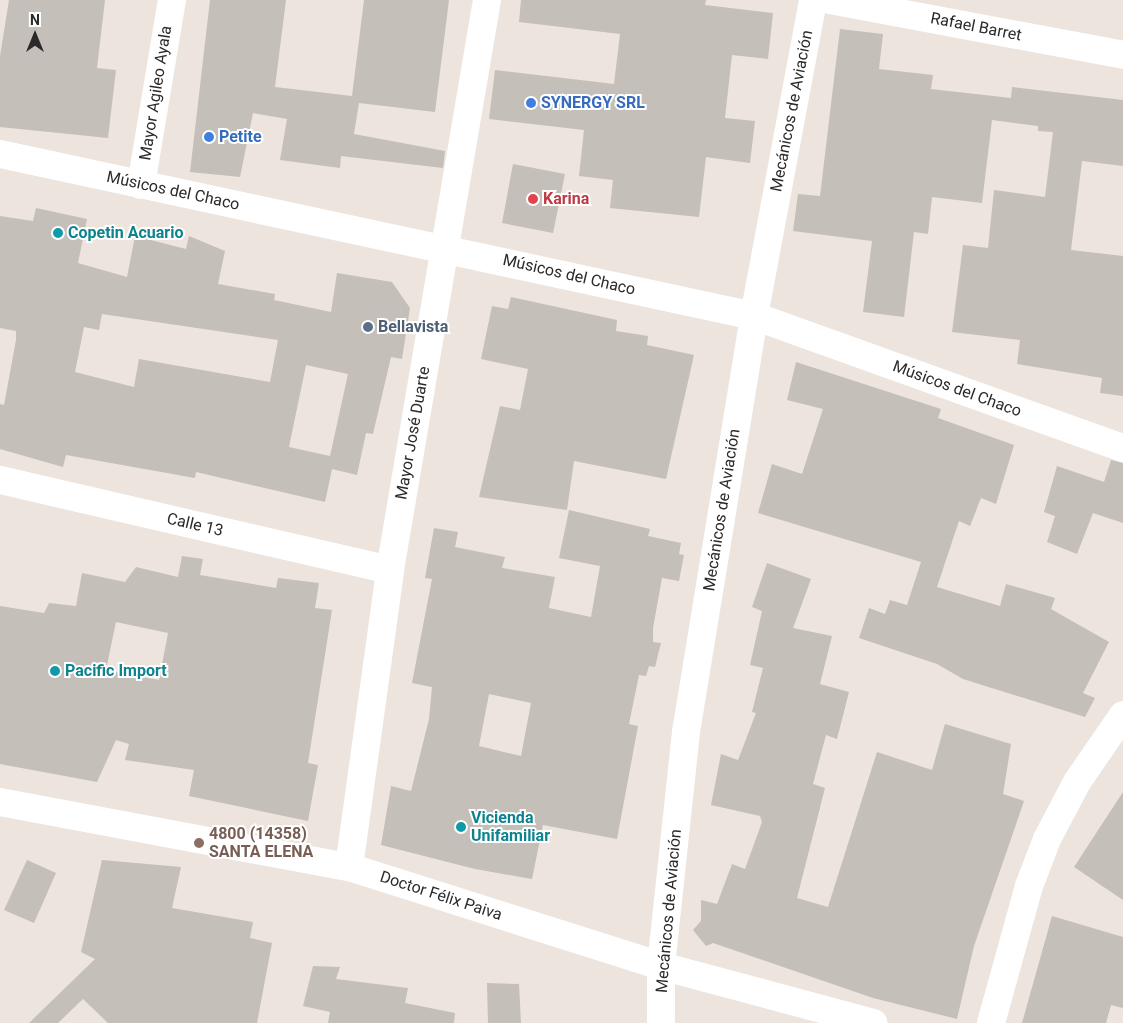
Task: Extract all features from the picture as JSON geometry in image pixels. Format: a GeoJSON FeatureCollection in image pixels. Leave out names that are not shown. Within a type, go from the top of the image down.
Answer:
{"type":"FeatureCollection","features":[{"type":"Feature","properties":{"kind":"street","name":"Mayor Agileo Ayala"},"geometry":{"type":"LineString","coordinates":[[141,185],[172,0]]}},
{"type":"Feature","properties":{"kind":"street","name":"Mayor José Duarte"},"geometry":{"type":"LineString","coordinates":[[349,867],[390,570],[487,0]]}},
{"type":"Feature","properties":{"kind":"street","name":"Mecánicos de Aviación"},"geometry":{"type":"LineString","coordinates":[[662,1023],[661,966],[686,732],[754,316],[813,0]]}},
{"type":"Feature","properties":{"kind":"street","name":"Rafael Barret"},"geometry":{"type":"LineString","coordinates":[[830,0],[1123,55]]}},
{"type":"Feature","properties":{"kind":"street","name":"Músicos del Chaco"},"geometry":{"type":"LineString","coordinates":[[0,154],[444,247],[754,316],[1123,448]]}},
{"type":"Feature","properties":{"kind":"street","name":"Calle 13"},"geometry":{"type":"LineString","coordinates":[[0,480],[390,570]]}},
{"type":"Feature","properties":{"kind":"street"},"geometry":{"type":"LineString","coordinates":[[991,1023],[1029,886],[1047,839],[1077,782],[1123,715]]}},
{"type":"Feature","properties":{"kind":"street","name":"Doctor Félix Paiva"},"geometry":{"type":"LineString","coordinates":[[0,802],[349,867],[661,966],[874,1023]]}},
{"type":"Feature","properties":{"kind":"building"},"geometry":{"type":"Polygon","coordinates":[[[9,0],[105,0],[97,68],[116,70],[108,138],[0,127],[0,56],[9,0]]]}},
{"type":"Feature","properties":{"kind":"building"},"geometry":{"type":"Polygon","coordinates":[[[210,0],[286,0],[275,87],[352,96],[364,0],[449,0],[435,112],[359,103],[354,134],[445,151],[443,168],[341,156],[340,168],[280,160],[287,119],[253,113],[240,177],[190,172],[210,0]]]}},
{"type":"Feature","properties":{"kind":"building"},"geometry":{"type":"Polygon","coordinates":[[[521,0],[706,0],[705,5],[773,13],[768,59],[732,55],[725,118],[755,121],[750,163],[706,157],[699,217],[610,208],[613,180],[579,176],[584,130],[489,119],[495,70],[614,84],[620,34],[519,22],[521,0]]]}},
{"type":"Feature","properties":{"kind":"building"},"geometry":{"type":"Polygon","coordinates":[[[840,29],[883,34],[879,69],[933,75],[931,89],[1011,98],[1012,87],[1123,100],[1123,166],[1082,161],[1071,250],[1123,256],[1123,396],[1100,393],[1102,378],[1017,364],[1020,340],[952,332],[963,245],[988,248],[994,190],[1045,197],[1053,132],[1038,131],[1038,126],[992,120],[982,203],[932,197],[928,234],[914,232],[904,317],[863,312],[872,241],[793,231],[798,194],[820,196],[840,29]]]}},
{"type":"Feature","properties":{"kind":"building","name":"Karina"},"geometry":{"type":"Polygon","coordinates":[[[513,164],[565,174],[553,233],[502,223],[513,164]]]}},
{"type":"Feature","properties":{"kind":"building"},"geometry":{"type":"Polygon","coordinates":[[[36,208],[87,219],[78,263],[127,277],[135,236],[186,249],[189,236],[225,251],[218,284],[275,294],[274,300],[331,312],[337,273],[392,282],[410,308],[402,359],[391,357],[373,434],[366,433],[357,475],[332,469],[325,502],[196,472],[195,478],[66,455],[63,467],[0,449],[0,404],[4,405],[16,331],[0,328],[0,216],[33,221],[36,208]],[[102,314],[99,330],[84,327],[75,372],[134,387],[139,359],[270,382],[278,340],[102,314]],[[306,365],[289,447],[330,456],[348,374],[306,365]]]}},
{"type":"Feature","properties":{"kind":"building"},"geometry":{"type":"Polygon","coordinates":[[[511,297],[617,320],[616,331],[648,336],[647,345],[694,355],[666,479],[574,461],[567,510],[479,497],[500,406],[520,410],[528,369],[481,359],[492,306],[508,309],[511,297]]]}},
{"type":"Feature","properties":{"kind":"building"},"geometry":{"type":"Polygon","coordinates":[[[796,362],[941,409],[938,418],[1014,445],[996,504],[981,498],[970,526],[959,521],[937,587],[1000,606],[1006,584],[1055,598],[1051,609],[1109,642],[1083,693],[1095,698],[1085,717],[963,679],[937,664],[859,638],[869,608],[885,614],[890,600],[907,605],[921,562],[758,513],[772,464],[802,474],[823,409],[787,400],[796,362]]]}},
{"type":"Feature","properties":{"kind":"building"},"geometry":{"type":"Polygon","coordinates":[[[1111,460],[1123,463],[1123,523],[1093,513],[1077,554],[1047,542],[1055,516],[1044,512],[1057,466],[1104,482],[1111,460]]]}},
{"type":"Feature","properties":{"kind":"building"},"geometry":{"type":"Polygon","coordinates":[[[569,510],[650,529],[648,536],[681,543],[679,554],[684,555],[679,581],[662,578],[653,628],[653,642],[661,643],[655,667],[649,666],[646,676],[639,675],[629,724],[638,726],[617,839],[543,825],[532,879],[475,869],[381,845],[391,786],[411,791],[429,719],[432,687],[412,683],[432,579],[425,578],[434,528],[458,532],[455,547],[505,557],[502,568],[555,577],[549,608],[591,617],[600,566],[559,558],[569,510]],[[489,694],[479,746],[521,756],[531,703],[489,694]]]}},
{"type":"Feature","properties":{"kind":"building"},"geometry":{"type":"Polygon","coordinates":[[[182,556],[203,559],[200,575],[276,588],[278,578],[319,583],[315,608],[332,610],[308,763],[318,765],[308,821],[189,796],[194,770],[125,760],[129,744],[116,740],[97,782],[0,764],[0,606],[44,613],[49,603],[76,606],[82,573],[125,582],[136,567],[178,577],[182,556]],[[116,622],[106,670],[159,680],[168,633],[116,622]]]}},
{"type":"Feature","properties":{"kind":"building"},"geometry":{"type":"Polygon","coordinates":[[[767,563],[811,579],[793,628],[832,636],[820,684],[849,692],[837,739],[826,735],[813,784],[825,788],[797,898],[828,907],[877,752],[932,770],[945,724],[1011,744],[1003,794],[1024,801],[974,946],[957,1019],[873,998],[713,943],[706,946],[693,930],[701,921],[701,900],[717,904],[732,864],[745,869],[762,822],[760,816],[711,805],[721,754],[738,760],[756,713],[752,712],[763,668],[750,665],[762,611],[752,607],[767,563]]]}},
{"type":"Feature","properties":{"kind":"building"},"geometry":{"type":"Polygon","coordinates":[[[1123,792],[1123,900],[1074,867],[1123,792]]]}},
{"type":"Feature","properties":{"kind":"building"},"geometry":{"type":"Polygon","coordinates":[[[27,860],[56,873],[34,923],[4,910],[27,860]]]}},
{"type":"Feature","properties":{"kind":"building"},"geometry":{"type":"Polygon","coordinates":[[[102,860],[181,867],[172,908],[253,922],[250,938],[272,943],[257,1023],[108,1023],[83,999],[58,1023],[29,1023],[95,959],[81,952],[102,860]]]}},
{"type":"Feature","properties":{"kind":"building"},"geometry":{"type":"Polygon","coordinates":[[[1052,916],[1123,937],[1123,1008],[1111,1005],[1106,1023],[1022,1023],[1052,916]]]}},
{"type":"Feature","properties":{"kind":"building"},"geometry":{"type":"Polygon","coordinates":[[[313,966],[340,967],[336,979],[408,988],[405,1003],[455,1013],[454,1023],[328,1023],[330,1012],[303,1006],[313,966]]]}},
{"type":"Feature","properties":{"kind":"building"},"geometry":{"type":"Polygon","coordinates":[[[487,983],[519,984],[521,1023],[488,1023],[487,983]]]}},
{"type":"Feature","properties":{"kind":"place","name":"SYNERGY SRL"},"geometry":{"type":"Point","coordinates":[531,103]}},
{"type":"Feature","properties":{"kind":"place","name":"Petite"},"geometry":{"type":"Point","coordinates":[209,137]}},
{"type":"Feature","properties":{"kind":"place","name":"Karina"},"geometry":{"type":"Point","coordinates":[533,199]}},
{"type":"Feature","properties":{"kind":"place","name":"Copetin Acuario"},"geometry":{"type":"Point","coordinates":[58,233]}},
{"type":"Feature","properties":{"kind":"place","name":"Bellavista"},"geometry":{"type":"Point","coordinates":[368,327]}},
{"type":"Feature","properties":{"kind":"place","name":"Pacific Import"},"geometry":{"type":"Point","coordinates":[55,671]}},
{"type":"Feature","properties":{"kind":"place","name":"Vicienda Unifamiliar"},"geometry":{"type":"Point","coordinates":[461,827]}},
{"type":"Feature","properties":{"kind":"place","name":"4800 (14358) SANTA ELENA"},"geometry":{"type":"Point","coordinates":[199,843]}}]}
